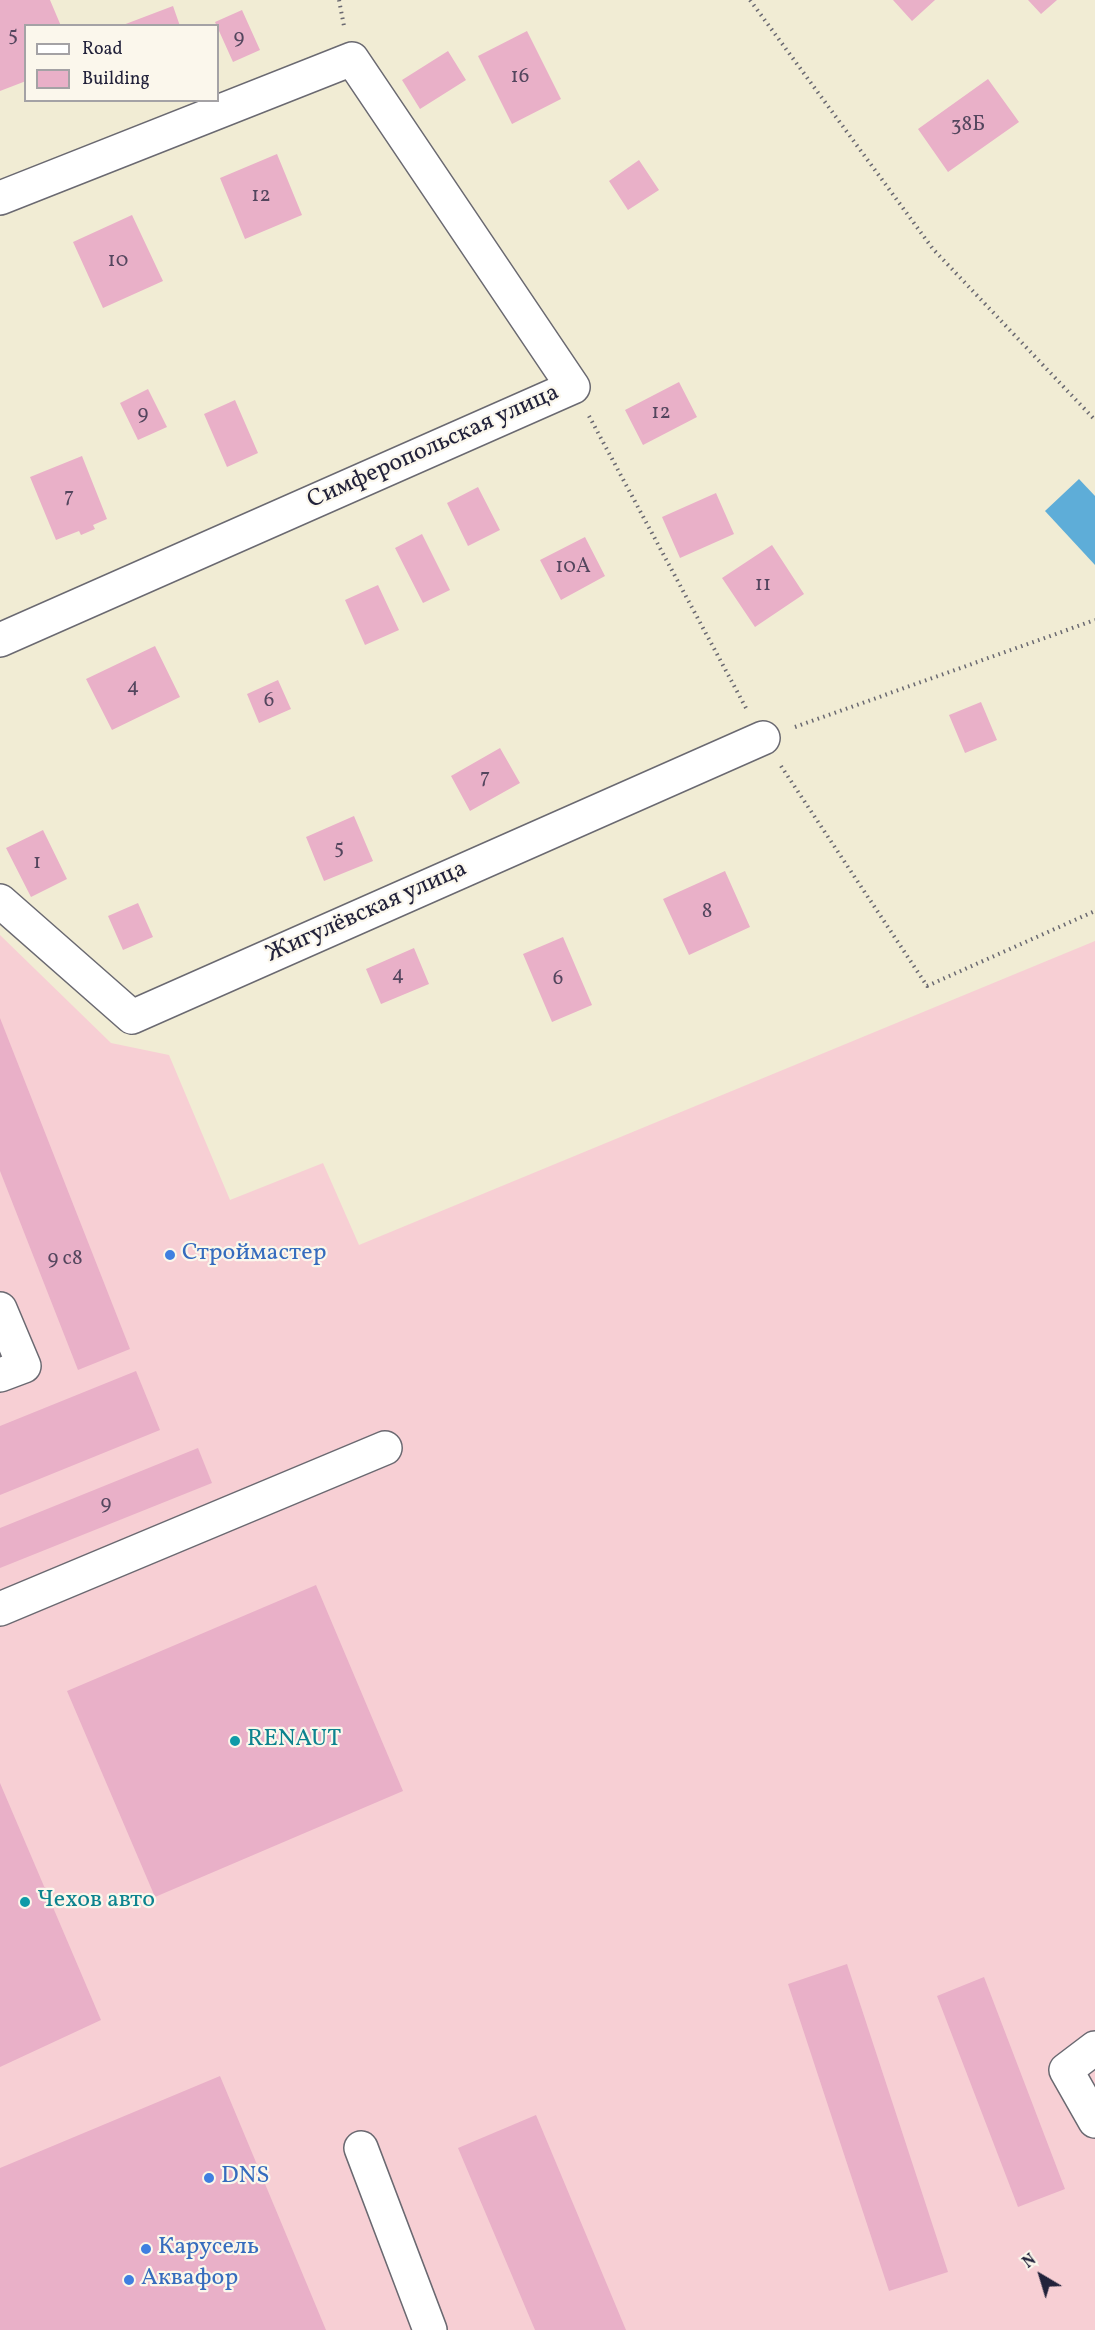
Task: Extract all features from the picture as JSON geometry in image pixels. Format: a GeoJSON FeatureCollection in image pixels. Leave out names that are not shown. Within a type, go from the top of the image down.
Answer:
{"type":"FeatureCollection","features":[{"type":"Feature","properties":{"kind":"street","name":"Симферопольская улица"},"geometry":{"type":"LineString","coordinates":[[0,198],[352,59],[573,387],[0,640]]}},
{"type":"Feature","properties":{"kind":"street","name":"Жигулёвская улица"},"geometry":{"type":"LineString","coordinates":[[0,901],[132,1017],[763,738]]}},
{"type":"Feature","properties":{"kind":"street"},"geometry":{"type":"LineString","coordinates":[[0,1309],[24,1365],[0,1375]]}},
{"type":"Feature","properties":{"kind":"street"},"geometry":{"type":"LineString","coordinates":[[0,1609],[385,1448]]}},
{"type":"Feature","properties":{"kind":"street"},"geometry":{"type":"LineString","coordinates":[[1095,2048],[1066,2070],[1095,2121]]}},
{"type":"Feature","properties":{"kind":"street"},"geometry":{"type":"LineString","coordinates":[[361,2148],[430,2330]]}},
{"type":"Feature","properties":{"kind":"path"},"geometry":{"type":"LineString","coordinates":[[750,0],[933,249],[1095,420]]}},
{"type":"Feature","properties":{"kind":"path"},"geometry":{"type":"LineString","coordinates":[[573,387],[763,738],[927,986],[1095,911]]}},
{"type":"Feature","properties":{"kind":"path"},"geometry":{"type":"LineString","coordinates":[[763,738],[1095,620]]}},
{"type":"Feature","properties":{"kind":"shaded area"},"geometry":{"type":"Polygon","coordinates":[[[0,935],[111,1043],[169,1055],[230,1200],[323,1163],[359,1245],[1095,941],[1095,2330],[0,2330],[0,935]]]}},
{"type":"Feature","properties":{"kind":"water"},"geometry":{"type":"Polygon","coordinates":[[[1079,479],[1095,496],[1095,565],[1045,511],[1079,479]]]}},
{"type":"Feature","properties":{"kind":"building"},"geometry":{"type":"Polygon","coordinates":[[[0,0],[50,0],[60,24],[24,24],[24,82],[0,91],[0,0]]]}},
{"type":"Feature","properties":{"kind":"building"},"geometry":{"type":"Polygon","coordinates":[[[893,0],[935,0],[912,21],[893,0]]]}},
{"type":"Feature","properties":{"kind":"building"},"geometry":{"type":"Polygon","coordinates":[[[1028,0],[1057,0],[1041,14],[1028,0]]]}},
{"type":"Feature","properties":{"kind":"building"},"geometry":{"type":"Polygon","coordinates":[[[173,6],[179,24],[126,24],[173,6]]]}},
{"type":"Feature","properties":{"kind":"building"},"geometry":{"type":"Polygon","coordinates":[[[242,10],[260,50],[233,62],[219,31],[219,24],[215,22],[242,10]]]}},
{"type":"Feature","properties":{"kind":"building"},"geometry":{"type":"Polygon","coordinates":[[[527,31],[561,99],[512,124],[478,56],[527,31]]]}},
{"type":"Feature","properties":{"kind":"building"},"geometry":{"type":"Polygon","coordinates":[[[448,51],[466,80],[420,109],[402,80],[448,51]]]}},
{"type":"Feature","properties":{"kind":"building"},"geometry":{"type":"Polygon","coordinates":[[[988,79],[1019,122],[948,172],[918,129],[988,79]]]}},
{"type":"Feature","properties":{"kind":"building"},"geometry":{"type":"Polygon","coordinates":[[[277,154],[302,215],[245,239],[220,178],[277,154]]]}},
{"type":"Feature","properties":{"kind":"building"},"geometry":{"type":"Polygon","coordinates":[[[639,160],[659,190],[628,210],[609,181],[639,160]]]}},
{"type":"Feature","properties":{"kind":"building"},"geometry":{"type":"Polygon","coordinates":[[[132,215],[163,281],[103,308],[73,242],[132,215]]]}},
{"type":"Feature","properties":{"kind":"building"},"geometry":{"type":"Polygon","coordinates":[[[679,382],[697,417],[643,445],[625,410],[679,382]]]}},
{"type":"Feature","properties":{"kind":"building"},"geometry":{"type":"Polygon","coordinates":[[[148,389],[167,427],[138,440],[120,403],[148,389]]]}},
{"type":"Feature","properties":{"kind":"building"},"geometry":{"type":"Polygon","coordinates":[[[235,400],[258,453],[227,467],[204,414],[235,400]]]}},
{"type":"Feature","properties":{"kind":"building"},"geometry":{"type":"Polygon","coordinates":[[[82,456],[107,519],[93,525],[95,529],[81,535],[79,531],[56,540],[30,477],[82,456]]]}},
{"type":"Feature","properties":{"kind":"building"},"geometry":{"type":"Polygon","coordinates":[[[478,487],[500,530],[468,546],[447,503],[478,487]]]}},
{"type":"Feature","properties":{"kind":"building"},"geometry":{"type":"Polygon","coordinates":[[[716,493],[734,534],[680,558],[662,517],[716,493]]]}},
{"type":"Feature","properties":{"kind":"building"},"geometry":{"type":"Polygon","coordinates":[[[422,534],[450,590],[423,603],[395,548],[422,534]]]}},
{"type":"Feature","properties":{"kind":"building"},"geometry":{"type":"Polygon","coordinates":[[[585,537],[605,576],[561,600],[540,560],[585,537]]]}},
{"type":"Feature","properties":{"kind":"building"},"geometry":{"type":"Polygon","coordinates":[[[772,545],[804,594],[755,627],[722,578],[772,545]]]}},
{"type":"Feature","properties":{"kind":"building"},"geometry":{"type":"Polygon","coordinates":[[[378,585],[399,630],[365,645],[345,600],[378,585]]]}},
{"type":"Feature","properties":{"kind":"building"},"geometry":{"type":"Polygon","coordinates":[[[155,646],[180,697],[112,730],[86,679],[155,646]]]}},
{"type":"Feature","properties":{"kind":"building"},"geometry":{"type":"Polygon","coordinates":[[[278,680],[291,709],[259,723],[247,694],[278,680]]]}},
{"type":"Feature","properties":{"kind":"building"},"geometry":{"type":"Polygon","coordinates":[[[981,702],[997,740],[965,753],[949,715],[981,702]]]}},
{"type":"Feature","properties":{"kind":"building"},"geometry":{"type":"Polygon","coordinates":[[[500,748],[520,783],[470,811],[451,776],[500,748]]]}},
{"type":"Feature","properties":{"kind":"building"},"geometry":{"type":"Polygon","coordinates":[[[354,816],[373,861],[324,881],[306,837],[354,816]]]}},
{"type":"Feature","properties":{"kind":"building"},"geometry":{"type":"Polygon","coordinates":[[[43,830],[67,879],[31,897],[6,848],[43,830]]]}},
{"type":"Feature","properties":{"kind":"building"},"geometry":{"type":"Polygon","coordinates":[[[725,871],[750,927],[689,955],[663,899],[725,871]]]}},
{"type":"Feature","properties":{"kind":"building"},"geometry":{"type":"Polygon","coordinates":[[[138,903],[153,937],[123,950],[108,916],[138,903]]]}},
{"type":"Feature","properties":{"kind":"building"},"geometry":{"type":"Polygon","coordinates":[[[563,937],[592,1005],[552,1022],[523,954],[563,937]]]}},
{"type":"Feature","properties":{"kind":"building"},"geometry":{"type":"Polygon","coordinates":[[[414,948],[429,984],[381,1004],[366,969],[414,948]]]}},
{"type":"Feature","properties":{"kind":"building"},"geometry":{"type":"Polygon","coordinates":[[[0,1018],[130,1349],[78,1370],[0,1171],[0,1018]]]}},
{"type":"Feature","properties":{"kind":"building"},"geometry":{"type":"Polygon","coordinates":[[[136,1371],[160,1430],[0,1495],[0,1426],[136,1371]]]}},
{"type":"Feature","properties":{"kind":"building"},"geometry":{"type":"Polygon","coordinates":[[[198,1448],[212,1483],[0,1568],[0,1528],[198,1448]]]}},
{"type":"Feature","properties":{"kind":"building","name":"RENAUT"},"geometry":{"type":"Polygon","coordinates":[[[316,1585],[403,1791],[155,1897],[67,1691],[316,1585]]]}},
{"type":"Feature","properties":{"kind":"building","name":"Чехов авто"},"geometry":{"type":"Polygon","coordinates":[[[0,1783],[101,2020],[0,2067],[0,1783]]]}},
{"type":"Feature","properties":{"kind":"building"},"geometry":{"type":"Polygon","coordinates":[[[847,1964],[948,2272],[889,2291],[788,1984],[847,1964]]]}},
{"type":"Feature","properties":{"kind":"building"},"geometry":{"type":"Polygon","coordinates":[[[984,1977],[1065,2189],[1018,2207],[937,1996],[984,1977]]]}},
{"type":"Feature","properties":{"kind":"building","name":"Карусель"},"geometry":{"type":"Polygon","coordinates":[[[220,2076],[326,2330],[0,2330],[0,2168],[220,2076]]]}},
{"type":"Feature","properties":{"kind":"building"},"geometry":{"type":"Polygon","coordinates":[[[536,2115],[626,2330],[535,2330],[458,2148],[536,2115]]]}},
{"type":"Feature","properties":{"kind":"place","name":"Строймастер"},"geometry":{"type":"Point","coordinates":[170,1255]}},
{"type":"Feature","properties":{"kind":"place","name":"RENAUT"},"geometry":{"type":"Point","coordinates":[235,1741]}},
{"type":"Feature","properties":{"kind":"place","name":"Чехов авто"},"geometry":{"type":"Point","coordinates":[25,1902]}},
{"type":"Feature","properties":{"kind":"place","name":"DNS"},"geometry":{"type":"Point","coordinates":[209,2178]}},
{"type":"Feature","properties":{"kind":"place","name":"Карусель"},"geometry":{"type":"Point","coordinates":[146,2249]}},
{"type":"Feature","properties":{"kind":"place","name":"Аквафор"},"geometry":{"type":"Point","coordinates":[129,2280]}}]}
